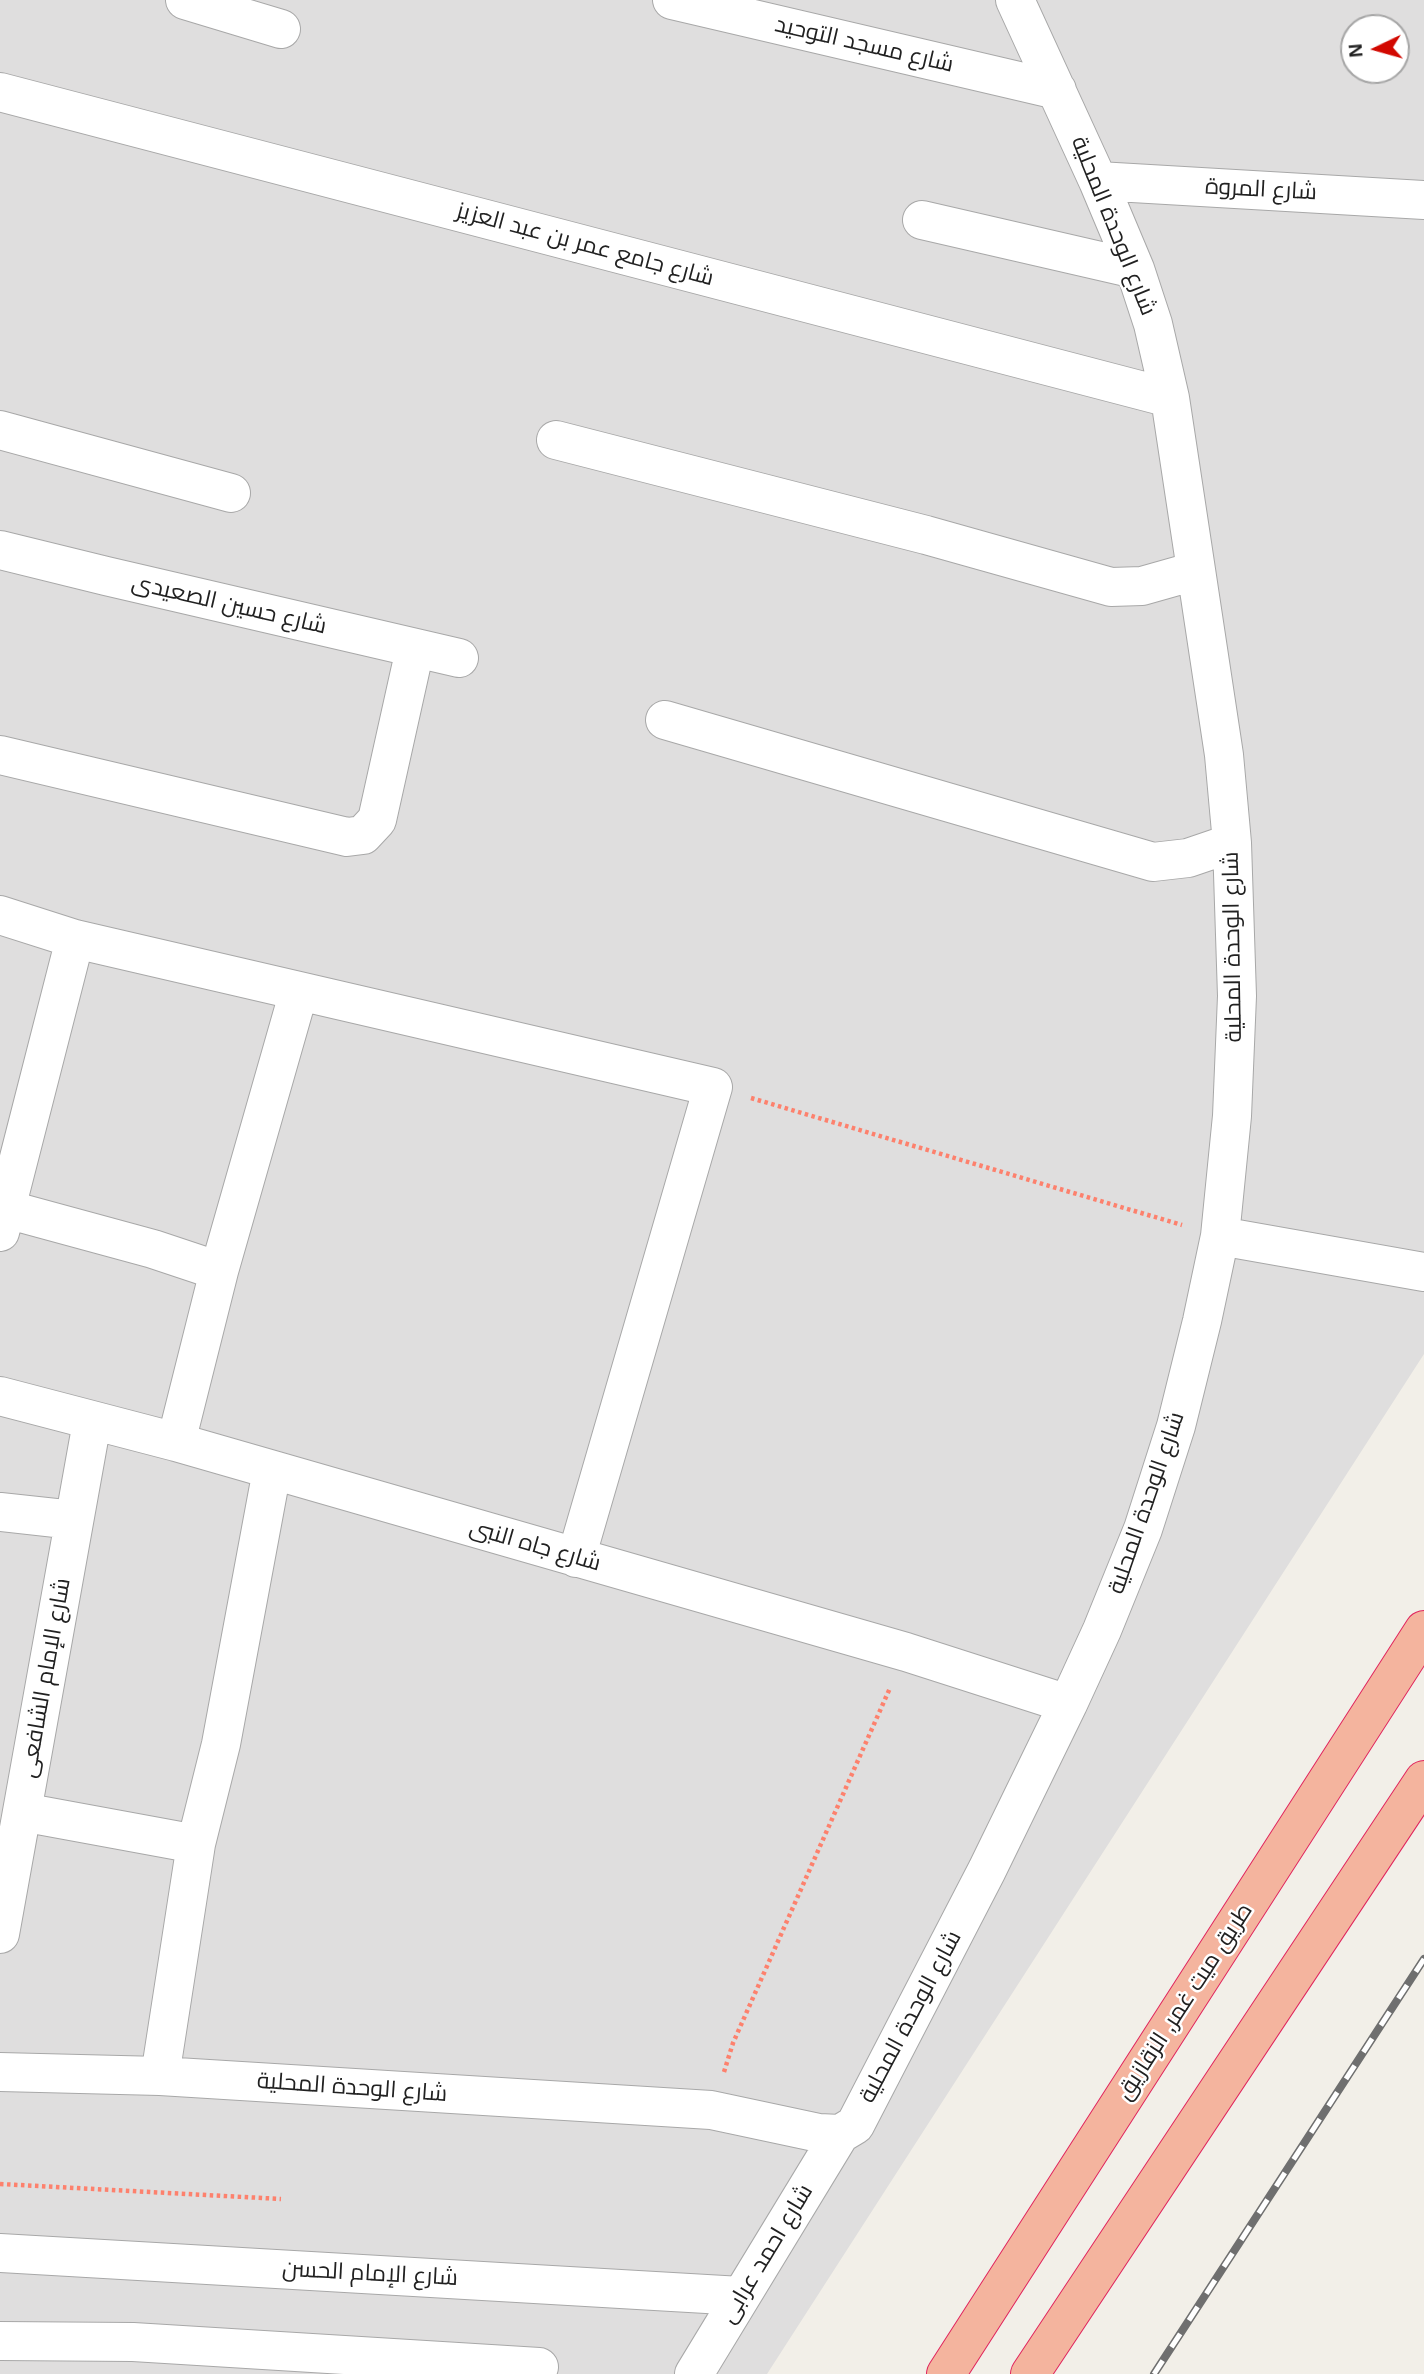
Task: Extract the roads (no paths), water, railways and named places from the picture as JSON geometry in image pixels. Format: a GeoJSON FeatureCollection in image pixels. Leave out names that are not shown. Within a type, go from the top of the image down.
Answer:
{"type":"FeatureCollection","features":[{"type":"Feature","properties":{"kind":"highway","name":"طريق ميت غمر, الزقازيق"},"geometry":{"type":"LineString","coordinates":[[946,2374],[1424,1630]]}},
{"type":"Feature","properties":{"kind":"highway"},"geometry":{"type":"LineString","coordinates":[[1030,2374],[1424,1780]]}},
{"type":"Feature","properties":{"kind":"street"},"geometry":{"type":"LineString","coordinates":[[185,0],[281,29]]}},
{"type":"Feature","properties":{"kind":"street","name":"شارع مسجد التوحيد"},"geometry":{"type":"LineString","coordinates":[[672,0],[1057,90]]}},
{"type":"Feature","properties":{"kind":"street","name":"شارع الوحدة المحلية"},"geometry":{"type":"LineString","coordinates":[[0,2072],[160,2076],[711,2110],[819,2133],[840,2134],[855,2125],[988,1870],[1068,1704],[1112,1605],[1143,1529],[1180,1413],[1220,1236],[1232,1116],[1237,996],[1232,843],[1224,755],[1170,398],[1153,324],[1135,269],[1015,0]]}},
{"type":"Feature","properties":{"kind":"street","name":"شارع جامع عمر بن عبد العزيز"},"geometry":{"type":"LineString","coordinates":[[0,92],[1170,398]]}},
{"type":"Feature","properties":{"kind":"street","name":"شارع المروة"},"geometry":{"type":"LineString","coordinates":[[1098,181],[1424,200]]}},
{"type":"Feature","properties":{"kind":"street"},"geometry":{"type":"LineString","coordinates":[[922,220],[1135,269]]}},
{"type":"Feature","properties":{"kind":"street"},"geometry":{"type":"LineString","coordinates":[[0,430],[231,494]]}},
{"type":"Feature","properties":{"kind":"street"},"geometry":{"type":"LineString","coordinates":[[556,440],[926,535],[1111,587],[1142,586],[1195,571]]}},
{"type":"Feature","properties":{"kind":"street","name":"شارع حسين الصعيدى"},"geometry":{"type":"LineString","coordinates":[[0,550],[459,658]]}},
{"type":"Feature","properties":{"kind":"street"},"geometry":{"type":"LineString","coordinates":[[0,755],[347,837],[363,835],[377,820],[415,649]]}},
{"type":"Feature","properties":{"kind":"street"},"geometry":{"type":"LineString","coordinates":[[665,720],[1153,862],[1188,858],[1232,843]]}},
{"type":"Feature","properties":{"kind":"street"},"geometry":{"type":"LineString","coordinates":[[0,915],[75,939],[713,1087],[576,1558]]}},
{"type":"Feature","properties":{"kind":"street"},"geometry":{"type":"LineString","coordinates":[[75,939],[3,1220],[153,1249],[219,1272]]}},
{"type":"Feature","properties":{"kind":"street"},"geometry":{"type":"LineString","coordinates":[[176,1442],[219,1272],[299,991]]}},
{"type":"Feature","properties":{"kind":"street"},"geometry":{"type":"LineString","coordinates":[[1220,1236],[1424,1272]]}},
{"type":"Feature","properties":{"kind":"street","name":"شارع جاه النبى"},"geometry":{"type":"LineString","coordinates":[[0,1396],[176,1442],[906,1652],[1068,1704]]}},
{"type":"Feature","properties":{"kind":"street","name":"شارع الإمام الشافعى"},"geometry":{"type":"LineString","coordinates":[[0,1934],[92,1422]]}},
{"type":"Feature","properties":{"kind":"street"},"geometry":{"type":"LineString","coordinates":[[160,2076],[196,1844],[221,1744],[272,1470]]}},
{"type":"Feature","properties":{"kind":"street"},"geometry":{"type":"LineString","coordinates":[[0,1512],[74,1520]]}},
{"type":"Feature","properties":{"kind":"street"},"geometry":{"type":"LineString","coordinates":[[22,1812],[196,1844]]}},
{"type":"Feature","properties":{"kind":"street","name":"شارع احمد عرابى"},"geometry":{"type":"LineString","coordinates":[[694,2374],[840,2134]]}},
{"type":"Feature","properties":{"kind":"street","name":"شارع الإمام الحسن"},"geometry":{"type":"LineString","coordinates":[[0,2253],[741,2296]]}},
{"type":"Feature","properties":{"kind":"street"},"geometry":{"type":"LineString","coordinates":[[0,2341],[133,2342],[539,2367]]}},
{"type":"Feature","properties":{"kind":"railway"},"geometry":{"type":"LineString","coordinates":[[1154,2374],[1424,1959]]}}]}
